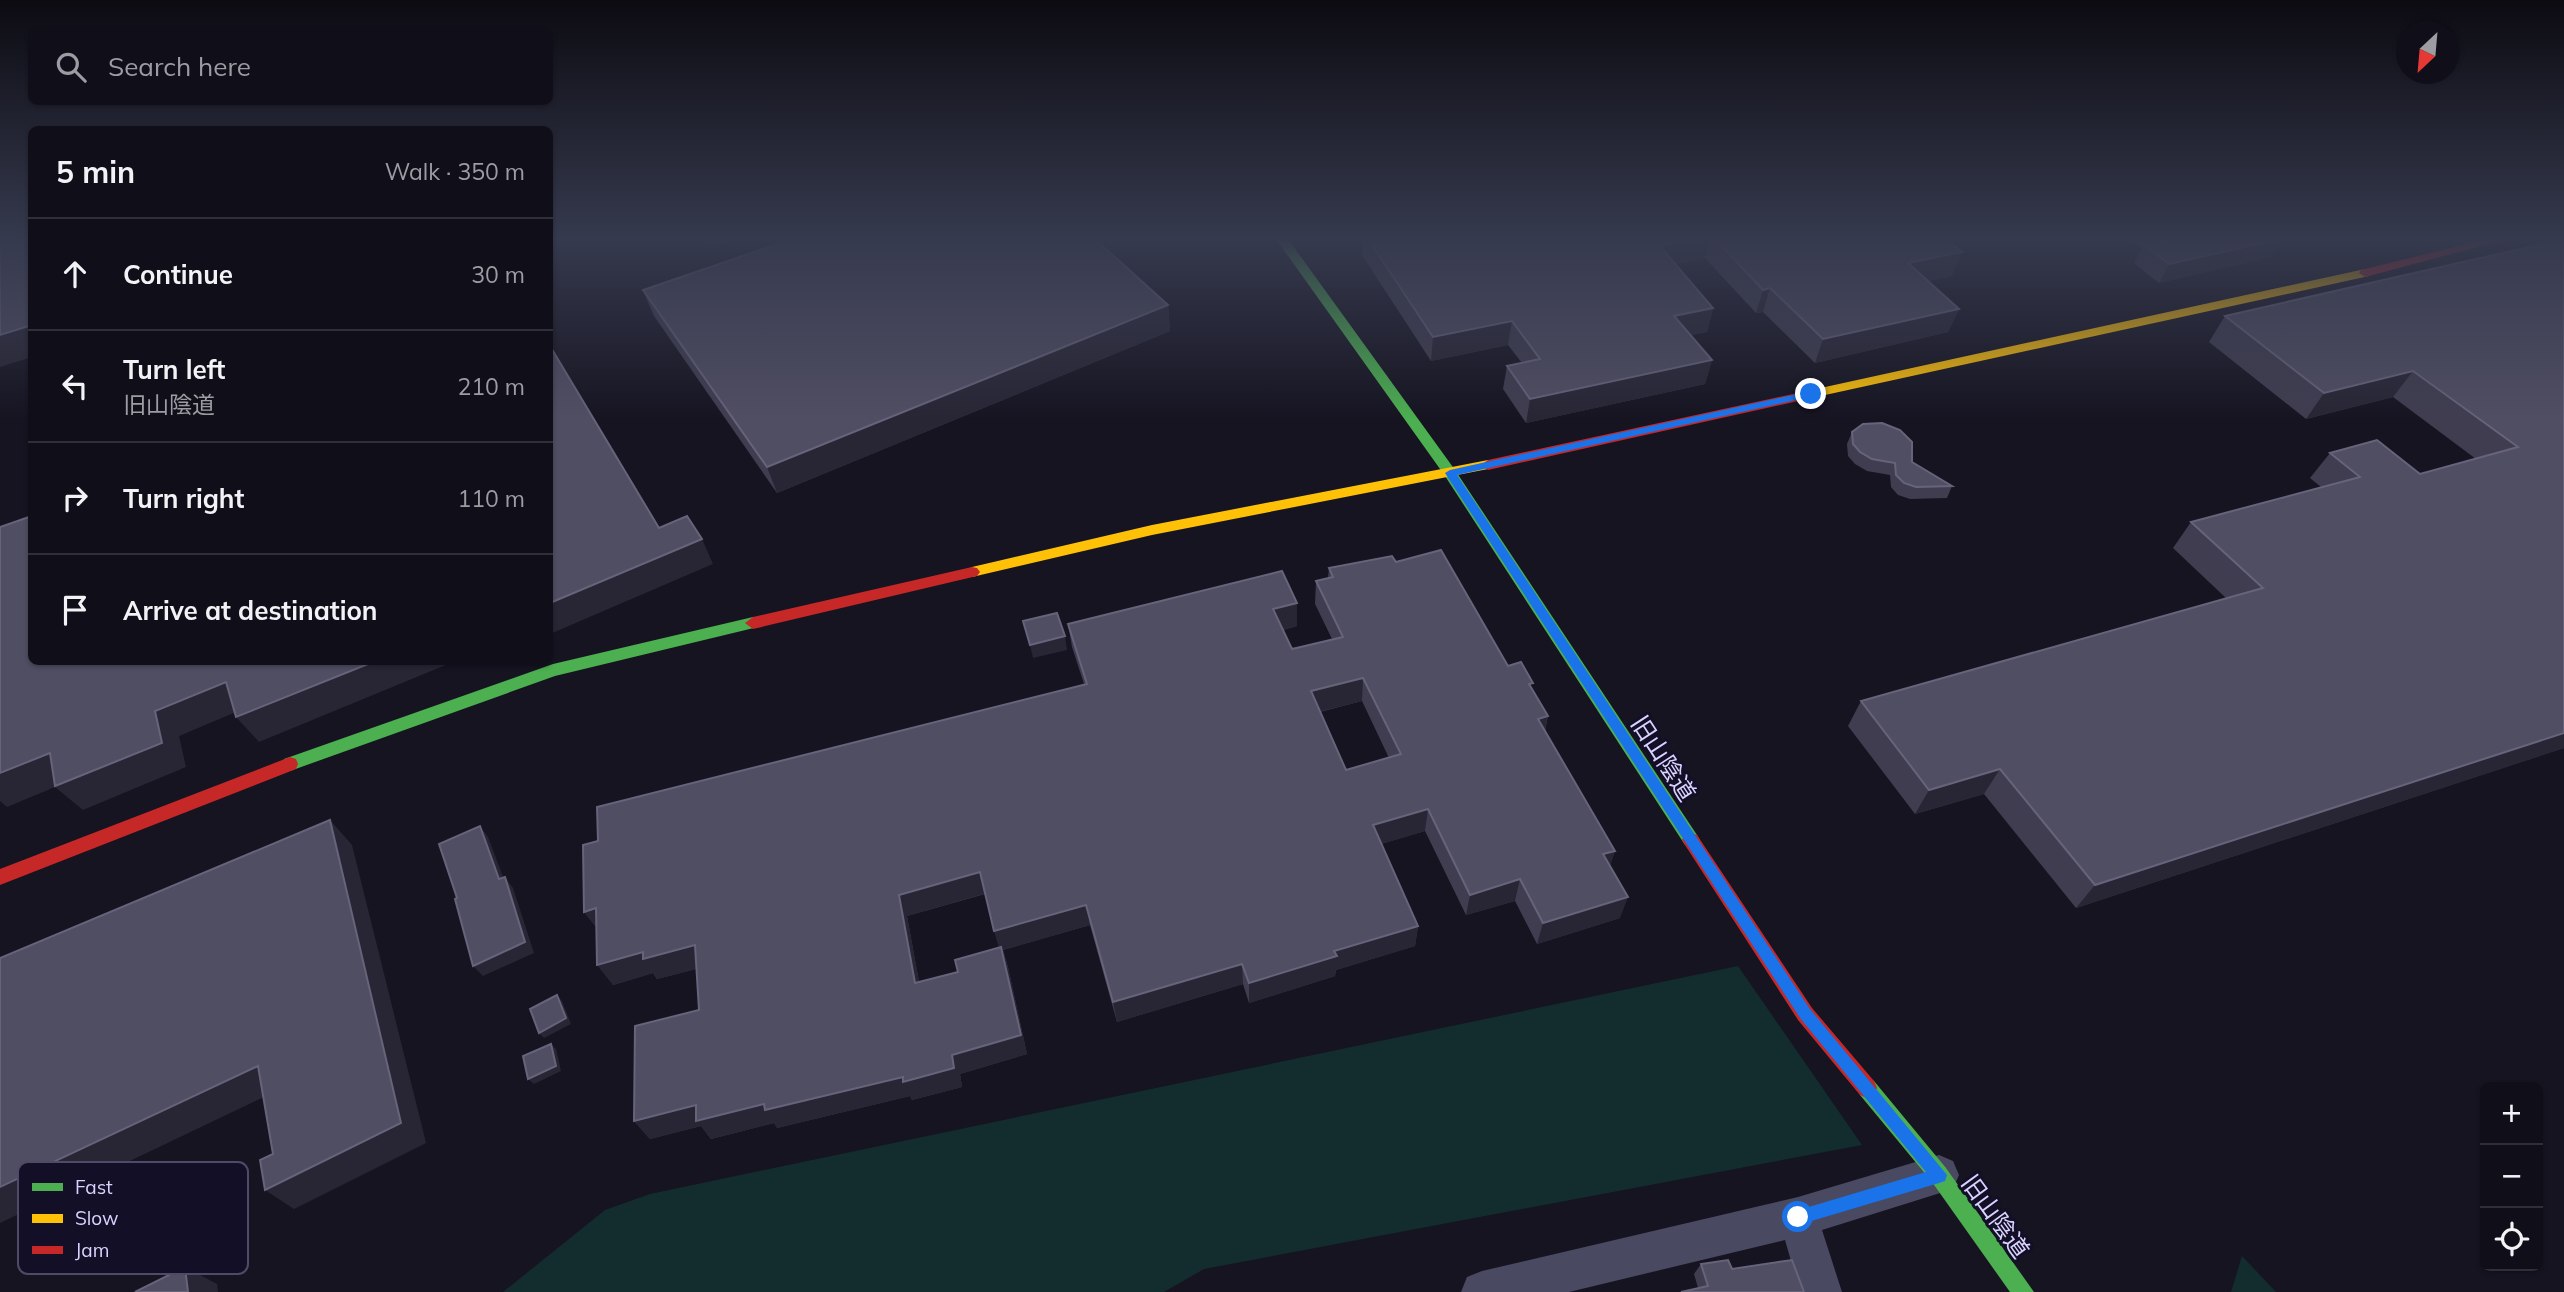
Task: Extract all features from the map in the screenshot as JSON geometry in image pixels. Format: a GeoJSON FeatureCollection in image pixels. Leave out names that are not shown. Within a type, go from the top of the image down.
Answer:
{"type":"FeatureCollection","features":[{"type":"Feature","properties":{"kind":"street","name":"旧山陰道"},"geometry":{"type":"LineString","coordinates":[[1325,299],[1450,473],[1805,1014],[1939,1175],[2023,1292]]}},
{"type":"Feature","properties":{"kind":"street"},"geometry":{"type":"LineString","coordinates":[[0,877],[261,774],[553,670],[1152,530],[1450,473],[2247,299]]}},
{"type":"Feature","properties":{"kind":"street"},"geometry":{"type":"LineString","coordinates":[[1482,1292],[1798,1217],[1939,1175]]}},
{"type":"Feature","properties":{"kind":"street"},"geometry":{"type":"LineString","coordinates":[[1798,1217],[1821,1292]]}},
{"type":"Feature","properties":{"kind":"green space"},"geometry":{"type":"Polygon","coordinates":[[[1738,966],[1862,1145],[1204,1269],[1164,1292],[503,1292],[605,1210],[650,1194],[1738,966]]]}},
{"type":"Feature","properties":{"kind":"green space"},"geometry":{"type":"Polygon","coordinates":[[[2242,1256],[2276,1292],[2231,1292],[2242,1256]]]}},
{"type":"Feature","properties":{"kind":"building"},"geometry":{"type":"Polygon","coordinates":[[[0,299],[28,299],[28,326],[0,335],[0,299]]]}},
{"type":"Feature","properties":{"kind":"building"},"geometry":{"type":"Polygon","coordinates":[[[650,299],[1162,299],[1168,305],[767,467],[650,299]]]}},
{"type":"Feature","properties":{"kind":"building"},"geometry":{"type":"Polygon","coordinates":[[[1408,299],[1706,299],[1713,308],[1674,316],[1712,360],[1530,399],[1507,366],[1540,359],[1512,321],[1433,337],[1408,299]]]}},
{"type":"Feature","properties":{"kind":"building"},"geometry":{"type":"Polygon","coordinates":[[[1782,299],[1948,299],[1959,309],[1823,339],[1782,299]]]}},
{"type":"Feature","properties":{"kind":"building"},"geometry":{"type":"Polygon","coordinates":[[[2299,299],[2564,299],[2564,733],[2095,885],[2000,769],[1929,790],[1861,701],[2263,588],[2191,522],[2360,477],[2330,453],[2377,440],[2420,474],[2518,447],[2413,371],[2324,393],[2225,316],[2299,299]]]}},
{"type":"Feature","properties":{"kind":"building"},"geometry":{"type":"Polygon","coordinates":[[[553,351],[659,528],[687,516],[702,539],[553,602],[553,351]]]}},
{"type":"Feature","properties":{"kind":"building"},"geometry":{"type":"Polygon","coordinates":[[[1882,423],[1900,430],[1912,442],[1912,462],[1952,486],[1916,487],[1904,483],[1896,475],[1895,463],[1872,459],[1860,452],[1853,444],[1852,432],[1863,424],[1882,423]]]}},
{"type":"Feature","properties":{"kind":"building"},"geometry":{"type":"Polygon","coordinates":[[[28,517],[28,665],[366,665],[236,717],[226,682],[155,711],[162,743],[55,786],[50,753],[0,773],[0,527],[28,517]]]}},
{"type":"Feature","properties":{"kind":"building"},"geometry":{"type":"Polygon","coordinates":[[[1441,550],[1508,666],[1521,662],[1533,683],[1529,684],[1548,716],[1538,719],[1615,851],[1603,854],[1628,897],[1543,923],[1520,879],[1470,895],[1428,809],[1373,825],[1418,926],[1334,951],[1337,956],[1249,983],[1242,964],[1113,1002],[1086,905],[994,931],[980,872],[899,895],[915,983],[958,972],[955,960],[1001,947],[1021,1035],[952,1055],[954,1068],[903,1082],[903,1077],[765,1110],[764,1104],[696,1121],[696,1105],[634,1121],[635,1026],[699,1010],[695,945],[643,959],[643,952],[597,965],[596,908],[584,912],[583,845],[598,841],[597,807],[1087,684],[1068,624],[1282,571],[1297,603],[1273,609],[1292,649],[1343,637],[1316,581],[1333,577],[1329,568],[1392,556],[1396,562],[1441,550]],[[1363,678],[1311,691],[1346,770],[1401,754],[1363,678]]]}},
{"type":"Feature","properties":{"kind":"building"},"geometry":{"type":"Polygon","coordinates":[[[1057,613],[1065,636],[1030,645],[1023,621],[1057,613]]]}},
{"type":"Feature","properties":{"kind":"building"},"geometry":{"type":"Polygon","coordinates":[[[330,820],[401,1123],[265,1190],[260,1160],[273,1154],[258,1066],[53,1162],[18,1162],[18,1179],[0,1187],[0,958],[330,820]]]}},
{"type":"Feature","properties":{"kind":"building"},"geometry":{"type":"Polygon","coordinates":[[[480,826],[499,879],[505,877],[525,942],[473,966],[455,899],[457,898],[439,844],[480,826]]]}},
{"type":"Feature","properties":{"kind":"building"},"geometry":{"type":"Polygon","coordinates":[[[557,995],[566,1018],[539,1033],[530,1009],[557,995]]]}},
{"type":"Feature","properties":{"kind":"building"},"geometry":{"type":"Polygon","coordinates":[[[551,1044],[556,1066],[528,1079],[523,1056],[551,1044]]]}},
{"type":"Feature","properties":{"kind":"building"},"geometry":{"type":"Polygon","coordinates":[[[1728,1260],[1732,1269],[1792,1260],[1804,1292],[1681,1292],[1708,1286],[1701,1264],[1728,1260]]]}},
{"type":"Feature","properties":{"kind":"building"},"geometry":{"type":"Polygon","coordinates":[[[171,1274],[186,1274],[188,1292],[135,1292],[171,1274]]]}},
{"type":"Feature","properties":{"kind":"traffic: fast"},"geometry":{"type":"LineString","coordinates":[[1325,299],[1450,473],[1691,840]]}},
{"type":"Feature","properties":{"kind":"traffic: fast"},"geometry":{"type":"LineString","coordinates":[[290,764],[553,670],[753,623]]}},
{"type":"Feature","properties":{"kind":"traffic: fast"},"geometry":{"type":"LineString","coordinates":[[1867,1088],[1939,1175],[2023,1292]]}},
{"type":"Feature","properties":{"kind":"traffic: slow"},"geometry":{"type":"LineString","coordinates":[[1816,393],[2245,299]]}},
{"type":"Feature","properties":{"kind":"traffic: slow"},"geometry":{"type":"LineString","coordinates":[[972,572],[1152,530],[1488,465]]}},
{"type":"Feature","properties":{"kind":"traffic: jam"},"geometry":{"type":"LineString","coordinates":[[1488,465],[1816,393]]}},
{"type":"Feature","properties":{"kind":"traffic: jam"},"geometry":{"type":"LineString","coordinates":[[753,623],[972,572]]}},
{"type":"Feature","properties":{"kind":"traffic: jam"},"geometry":{"type":"LineString","coordinates":[[0,877],[290,764]]}},
{"type":"Feature","properties":{"kind":"traffic: jam"},"geometry":{"type":"LineString","coordinates":[[1691,840],[1805,1014],[1867,1088]]}},
{"type":"Feature","properties":{"kind":"route"},"geometry":{"type":"LineString","coordinates":[[1798,1217],[1939,1175],[1805,1014],[1450,473],[1811,394]]}}]}
